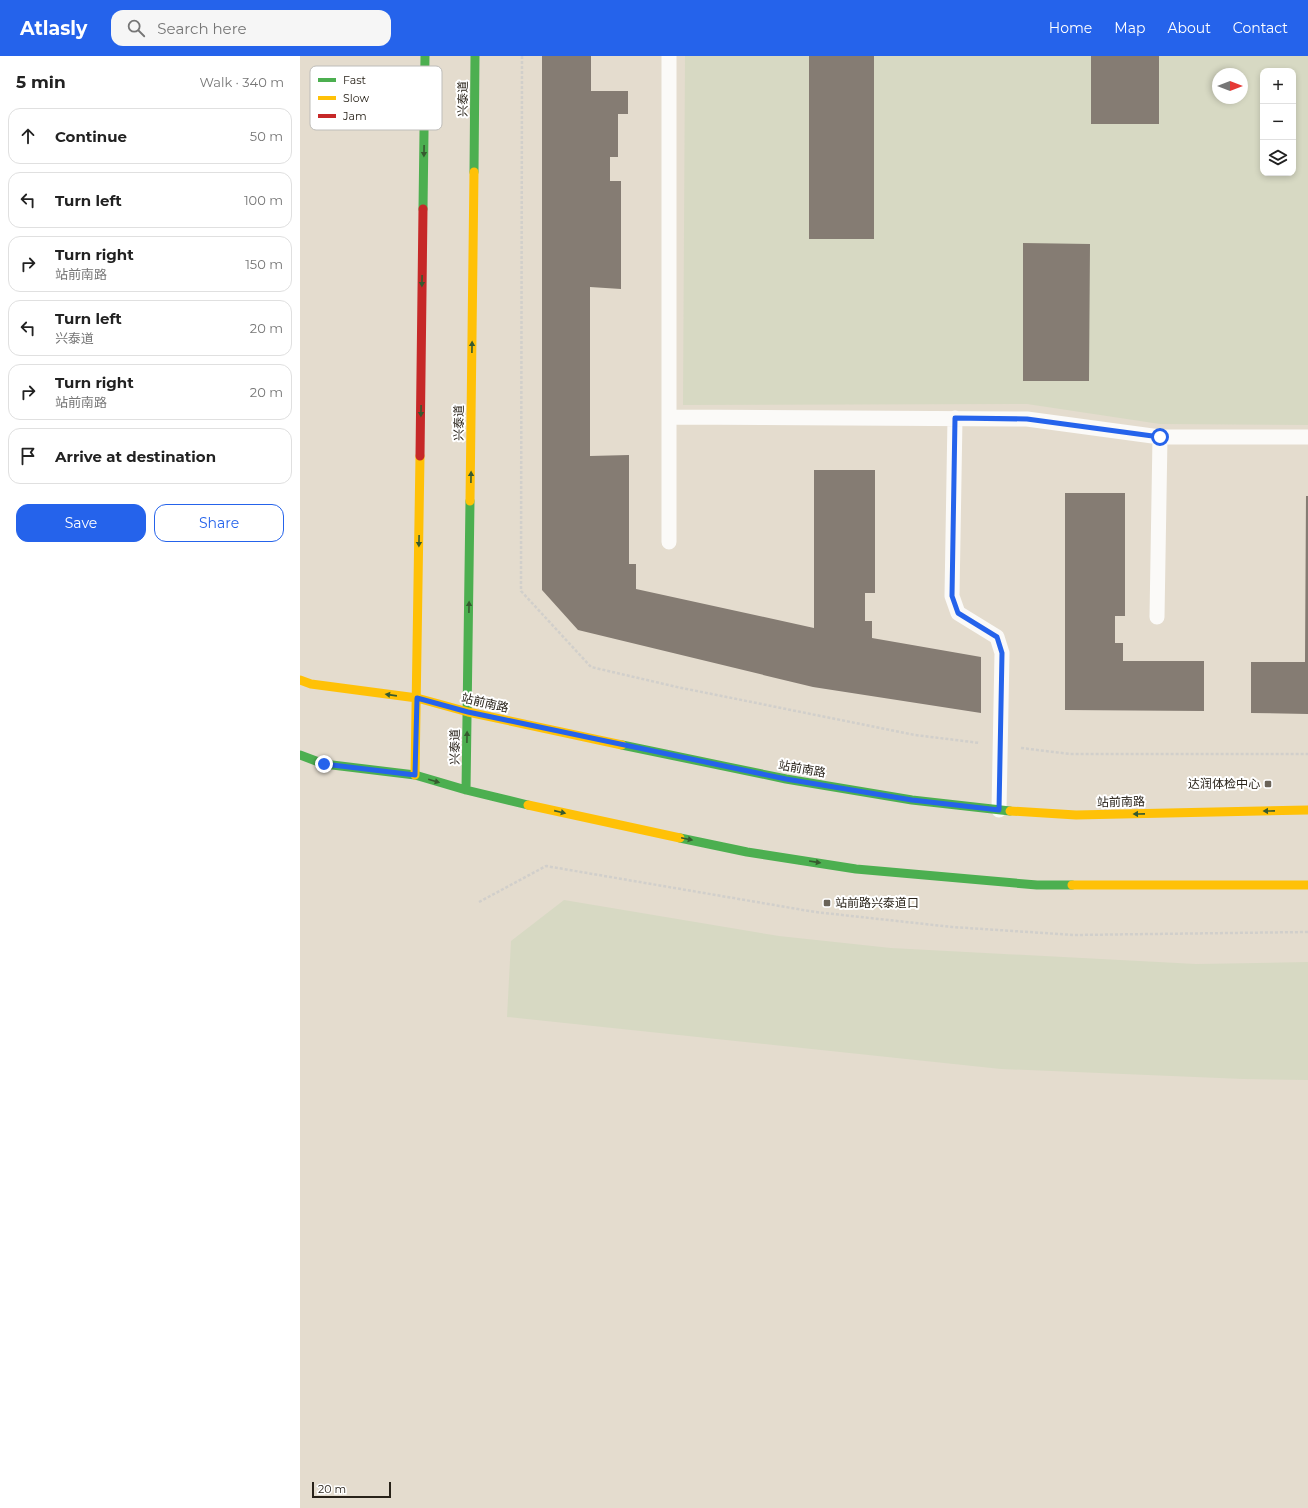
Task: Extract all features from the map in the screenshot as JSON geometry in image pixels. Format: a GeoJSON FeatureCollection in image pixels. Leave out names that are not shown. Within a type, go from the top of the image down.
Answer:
{"type":"FeatureCollection","features":[{"type":"Feature","properties":{"kind":"main road"},"geometry":{"type":"LineString","coordinates":[[425,56],[425,66]]}},
{"type":"Feature","properties":{"kind":"main road","name":"兴泰道"},"geometry":{"type":"LineString","coordinates":[[466,790],[475,56]]}},
{"type":"Feature","properties":{"kind":"main road"},"geometry":{"type":"LineString","coordinates":[[415,775],[424,130]]}},
{"type":"Feature","properties":{"kind":"main road","name":"站前南路"},"geometry":{"type":"LineString","coordinates":[[300,680],[311,684],[417,698],[468,712],[786,779],[912,800],[999,810],[1076,815],[1308,810]]}},
{"type":"Feature","properties":{"kind":"main road"},"geometry":{"type":"LineString","coordinates":[[300,756],[324,764],[415,775],[466,790],[559,812],[747,852],[856,869],[1037,886],[1308,885]]}},
{"type":"Feature","properties":{"kind":"lane"},"geometry":{"type":"LineString","coordinates":[[669,56],[669,542]]}},
{"type":"Feature","properties":{"kind":"lane"},"geometry":{"type":"LineString","coordinates":[[669,417],[1027,419],[1160,437],[1308,437]]}},
{"type":"Feature","properties":{"kind":"lane"},"geometry":{"type":"LineString","coordinates":[[955,418],[952,596],[958,613],[997,637],[1002,653],[999,810]]}},
{"type":"Feature","properties":{"kind":"lane"},"geometry":{"type":"LineString","coordinates":[[1157,617],[1160,437]]}},
{"type":"Feature","properties":{"kind":"path"},"geometry":{"type":"LineString","coordinates":[[522,56],[521,591],[591,667],[677,688],[915,735],[1000,746],[1070,754],[1308,754]]}},
{"type":"Feature","properties":{"kind":"path"},"geometry":{"type":"LineString","coordinates":[[479,902],[546,866],[815,912],[952,927],[1074,935],[1308,932]]}},
{"type":"Feature","properties":{"kind":"green space"},"geometry":{"type":"Polygon","coordinates":[[[685,56],[1308,56],[1308,425],[1160,424],[1027,404],[683,405],[685,56]]]}},
{"type":"Feature","properties":{"kind":"green space"},"geometry":{"type":"Polygon","coordinates":[[[564,900],[779,936],[891,948],[1196,964],[1308,962],[1308,1080],[1243,1079],[1001,1069],[507,1017],[511,941],[564,900]]]}},
{"type":"Feature","properties":{"kind":"building"},"geometry":{"type":"Polygon","coordinates":[[[542,56],[591,56],[591,91],[628,91],[628,114],[618,114],[618,157],[610,157],[610,181],[621,181],[621,289],[590,287],[590,456],[629,455],[629,564],[636,564],[636,589],[814,628],[814,470],[875,470],[875,593],[865,593],[865,621],[872,621],[872,638],[981,657],[981,713],[813,687],[578,630],[542,590],[542,56]]]}},
{"type":"Feature","properties":{"kind":"building"},"geometry":{"type":"Polygon","coordinates":[[[809,56],[874,56],[874,239],[809,239],[809,56]]]}},
{"type":"Feature","properties":{"kind":"building"},"geometry":{"type":"Polygon","coordinates":[[[1091,56],[1159,56],[1159,124],[1091,124],[1091,56]]]}},
{"type":"Feature","properties":{"kind":"building"},"geometry":{"type":"Polygon","coordinates":[[[1023,243],[1090,244],[1089,381],[1023,381],[1023,243]]]}},
{"type":"Feature","properties":{"kind":"building"},"geometry":{"type":"Polygon","coordinates":[[[1065,493],[1125,493],[1125,616],[1115,616],[1115,643],[1123,643],[1123,661],[1204,661],[1204,711],[1065,710],[1065,493]]]}},
{"type":"Feature","properties":{"kind":"building"},"geometry":{"type":"Polygon","coordinates":[[[1306,496],[1308,496],[1308,714],[1251,713],[1251,662],[1305,662],[1306,496]]]}},
{"type":"Feature","properties":{"kind":"traffic: fast"},"geometry":{"type":"LineString","coordinates":[[425,56],[425,66]]}},
{"type":"Feature","properties":{"kind":"traffic: fast"},"geometry":{"type":"LineString","coordinates":[[474,172],[475,56]]}},
{"type":"Feature","properties":{"kind":"traffic: fast"},"geometry":{"type":"LineString","coordinates":[[423,209],[424,130]]}},
{"type":"Feature","properties":{"kind":"traffic: fast"},"geometry":{"type":"LineString","coordinates":[[466,790],[470,501]]}},
{"type":"Feature","properties":{"kind":"traffic: fast"},"geometry":{"type":"LineString","coordinates":[[622,745],[786,779],[912,800],[1010,811]]}},
{"type":"Feature","properties":{"kind":"traffic: fast"},"geometry":{"type":"LineString","coordinates":[[300,755],[324,764],[415,775],[466,790],[528,805]]}},
{"type":"Feature","properties":{"kind":"traffic: fast"},"geometry":{"type":"LineString","coordinates":[[680,838],[747,852],[856,869],[1037,885],[1072,885]]}},
{"type":"Feature","properties":{"kind":"traffic: slow"},"geometry":{"type":"LineString","coordinates":[[470,501],[474,172]]}},
{"type":"Feature","properties":{"kind":"traffic: slow"},"geometry":{"type":"LineString","coordinates":[[415,775],[420,456]]}},
{"type":"Feature","properties":{"kind":"traffic: slow"},"geometry":{"type":"LineString","coordinates":[[300,680],[311,684],[417,698],[468,712],[622,745]]}},
{"type":"Feature","properties":{"kind":"traffic: slow"},"geometry":{"type":"LineString","coordinates":[[528,805],[680,838]]}},
{"type":"Feature","properties":{"kind":"traffic: slow"},"geometry":{"type":"LineString","coordinates":[[1010,811],[1076,815],[1308,810]]}},
{"type":"Feature","properties":{"kind":"traffic: slow"},"geometry":{"type":"LineString","coordinates":[[1072,885],[1308,885]]}},
{"type":"Feature","properties":{"kind":"traffic: jam"},"geometry":{"type":"LineString","coordinates":[[420,456],[423,209]]}},
{"type":"Feature","properties":{"kind":"place","name":"达润体检中心"},"geometry":{"type":"Point","coordinates":[1268,784]}},
{"type":"Feature","properties":{"kind":"place","name":"站前路兴泰道口"},"geometry":{"type":"Point","coordinates":[827,903]}},
{"type":"Feature","properties":{"kind":"route"},"geometry":{"type":"LineString","coordinates":[[324,764],[415,775],[417,698],[468,712],[786,779],[912,800],[999,810],[1002,653],[997,637],[958,613],[952,596],[955,418],[1027,419],[1160,437]]}}]}
